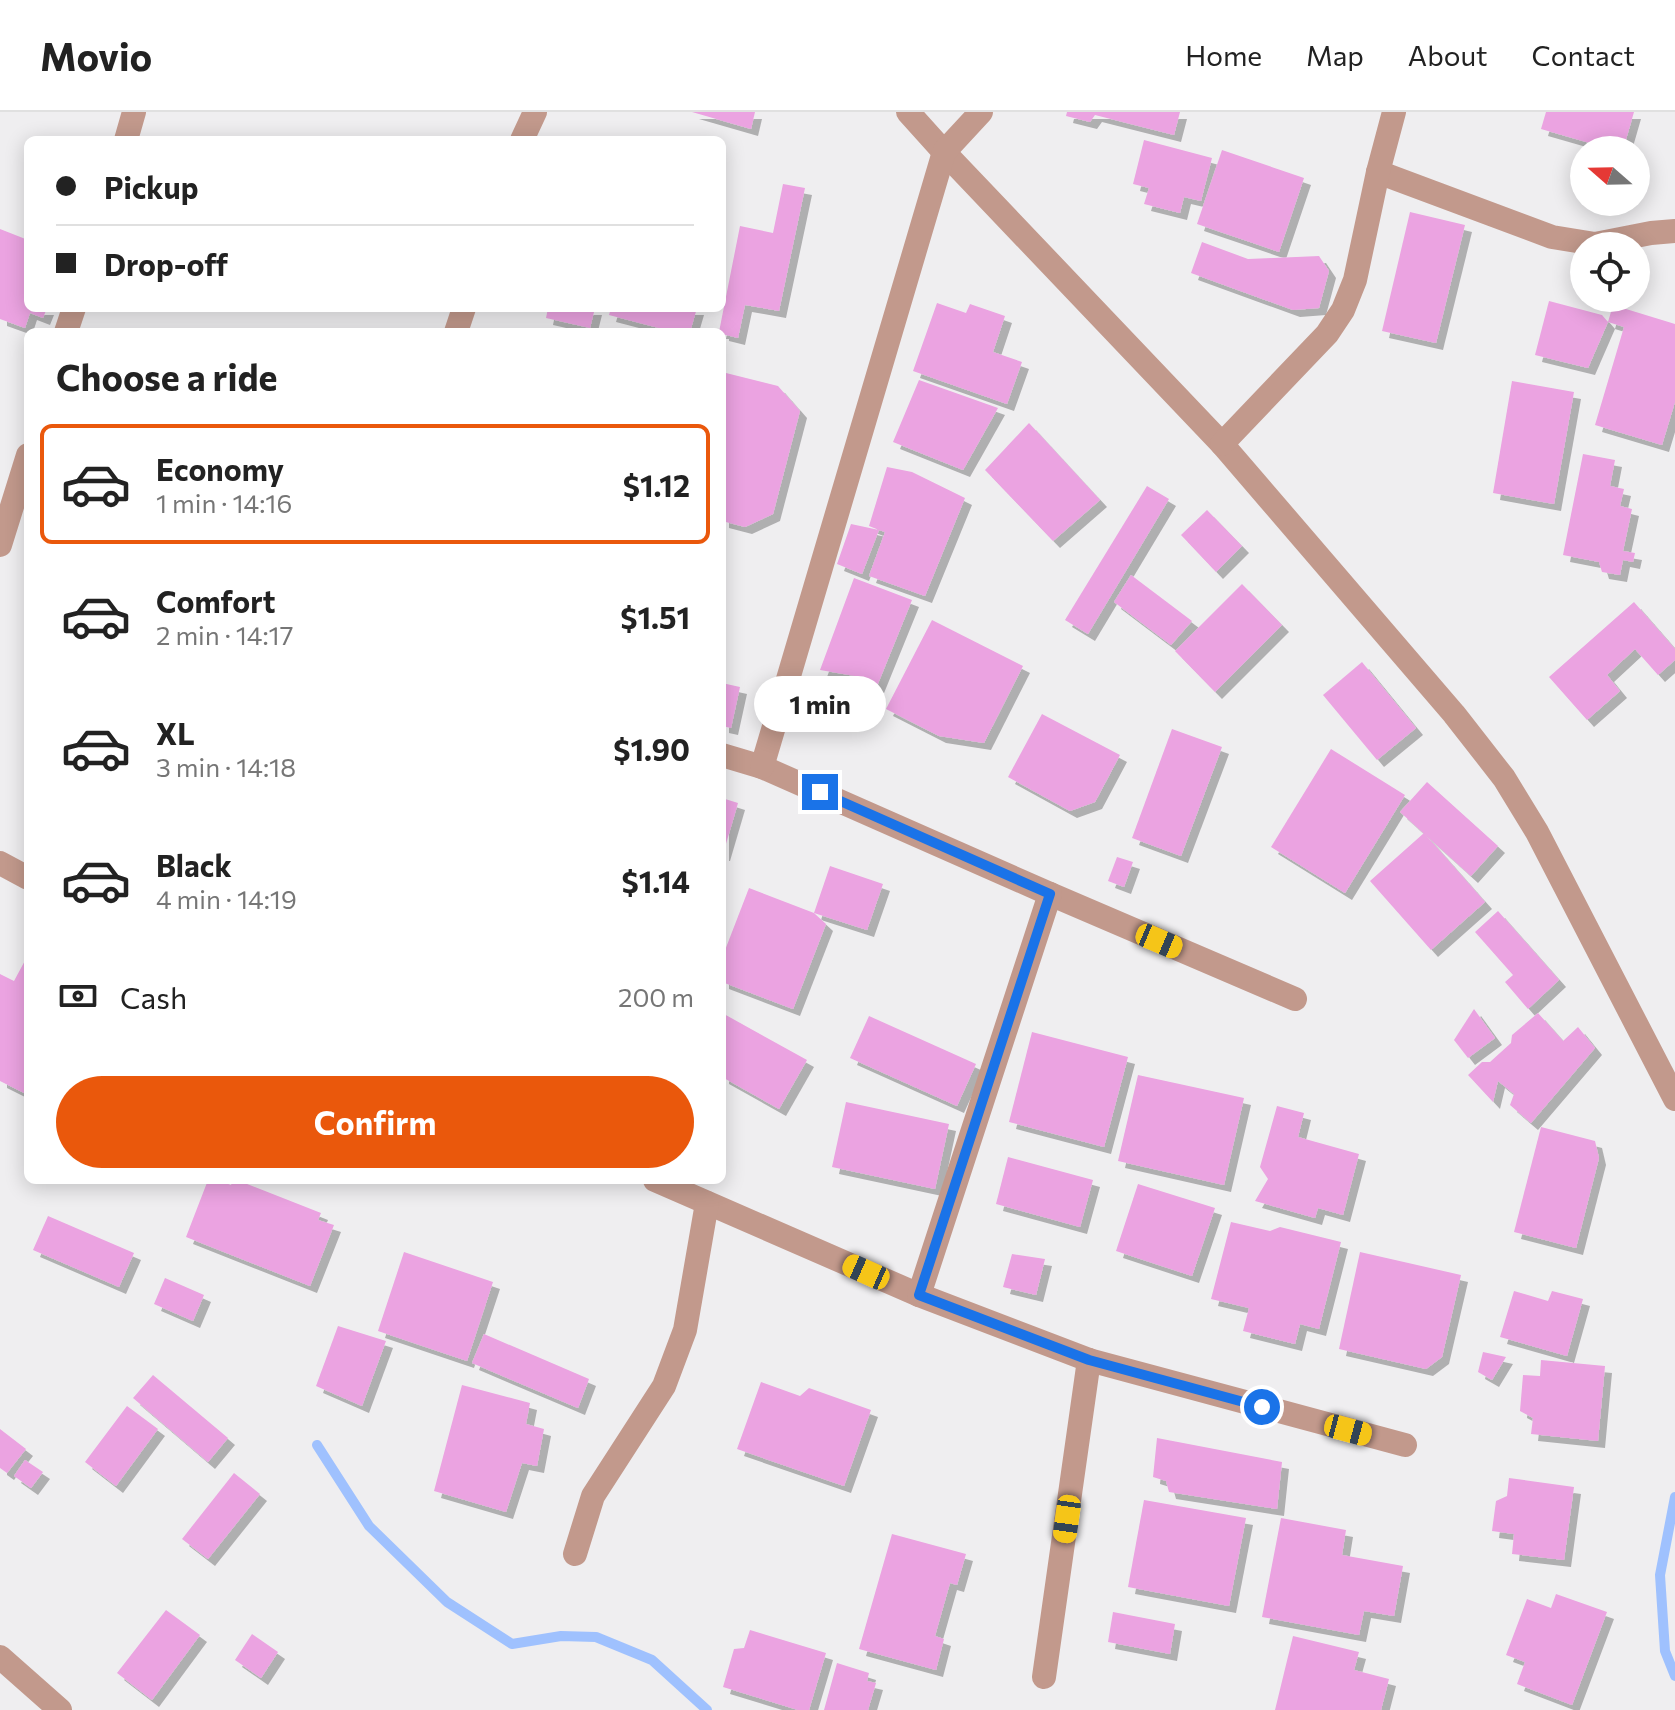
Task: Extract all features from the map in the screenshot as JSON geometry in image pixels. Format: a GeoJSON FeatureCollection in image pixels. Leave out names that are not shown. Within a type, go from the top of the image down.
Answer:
{"type":"FeatureCollection","features":[{"type":"Feature","properties":{"kind":"street"},"geometry":{"type":"LineString","coordinates":[[127,136],[134,112]]}},
{"type":"Feature","properties":{"kind":"street"},"geometry":{"type":"LineString","coordinates":[[524,136],[535,112]]}},
{"type":"Feature","properties":{"kind":"street"},"geometry":{"type":"LineString","coordinates":[[908,112],[1222,444],[1454,714],[1504,778],[1537,832],[1675,1099]]}},
{"type":"Feature","properties":{"kind":"street"},"geometry":{"type":"LineString","coordinates":[[762,767],[944,152],[981,112]]}},
{"type":"Feature","properties":{"kind":"street"},"geometry":{"type":"LineString","coordinates":[[1222,444],[1327,334],[1343,310],[1355,280],[1394,112]]}},
{"type":"Feature","properties":{"kind":"street"},"geometry":{"type":"LineString","coordinates":[[1378,172],[1552,237],[1595,244],[1675,231]]}},
{"type":"Feature","properties":{"kind":"street"},"geometry":{"type":"LineString","coordinates":[[0,545],[24,468]]}},
{"type":"Feature","properties":{"kind":"street"},"geometry":{"type":"LineString","coordinates":[[726,756],[762,767],[1295,999]]}},
{"type":"Feature","properties":{"kind":"street"},"geometry":{"type":"LineString","coordinates":[[0,863],[24,876]]}},
{"type":"Feature","properties":{"kind":"street"},"geometry":{"type":"LineString","coordinates":[[919,1295],[1050,894]]}},
{"type":"Feature","properties":{"kind":"street"},"geometry":{"type":"LineString","coordinates":[[664,1184],[919,1295],[1089,1360],[1405,1445]]}},
{"type":"Feature","properties":{"kind":"street"},"geometry":{"type":"LineString","coordinates":[[575,1554],[593,1496],[664,1386],[685,1330],[707,1203]]}},
{"type":"Feature","properties":{"kind":"street"},"geometry":{"type":"LineString","coordinates":[[1044,1677],[1089,1360]]}},
{"type":"Feature","properties":{"kind":"street"},"geometry":{"type":"LineString","coordinates":[[0,1657],[60,1710]]}},
{"type":"Feature","properties":{"kind":"building"},"geometry":{"type":"Polygon","coordinates":[[[692,112],[755,112],[751,129],[692,112]]]}},
{"type":"Feature","properties":{"kind":"building"},"geometry":{"type":"Polygon","coordinates":[[[1067,112],[1180,112],[1174,135],[1095,115],[1090,122],[1066,116],[1067,112]]]}},
{"type":"Feature","properties":{"kind":"building"},"geometry":{"type":"Polygon","coordinates":[[[1546,112],[1634,112],[1627,136],[1570,137],[1541,129],[1546,112]]]}},
{"type":"Feature","properties":{"kind":"building"},"geometry":{"type":"Polygon","coordinates":[[[1144,140],[1212,158],[1201,201],[1184,197],[1180,213],[1144,204],[1149,188],[1133,184],[1144,140]]]}},
{"type":"Feature","properties":{"kind":"building"},"geometry":{"type":"Polygon","coordinates":[[[1222,150],[1304,178],[1279,252],[1197,224],[1222,150]]]}},
{"type":"Feature","properties":{"kind":"building"},"geometry":{"type":"Polygon","coordinates":[[[783,184],[805,188],[779,311],[745,305],[738,338],[726,335],[726,328],[720,328],[723,312],[726,312],[726,297],[740,226],[773,233],[783,184]]]}},
{"type":"Feature","properties":{"kind":"building"},"geometry":{"type":"Polygon","coordinates":[[[1410,212],[1465,225],[1436,343],[1382,331],[1410,212]]]}},
{"type":"Feature","properties":{"kind":"building"},"geometry":{"type":"Polygon","coordinates":[[[0,229],[24,238],[24,312],[45,312],[43,318],[30,313],[25,328],[0,319],[0,229]]]}},
{"type":"Feature","properties":{"kind":"building"},"geometry":{"type":"Polygon","coordinates":[[[1202,242],[1248,259],[1319,256],[1329,271],[1319,308],[1293,310],[1191,273],[1202,242]]]}},
{"type":"Feature","properties":{"kind":"building"},"geometry":{"type":"Polygon","coordinates":[[[1549,301],[1570,307],[1570,312],[1602,315],[1608,322],[1588,368],[1535,355],[1549,301]]]}},
{"type":"Feature","properties":{"kind":"building"},"geometry":{"type":"Polygon","coordinates":[[[937,303],[966,313],[970,304],[1005,316],[993,352],[1022,362],[1007,404],[913,371],[937,303]]]}},
{"type":"Feature","properties":{"kind":"building"},"geometry":{"type":"Polygon","coordinates":[[[547,312],[594,312],[590,328],[546,318],[547,312]]]}},
{"type":"Feature","properties":{"kind":"building"},"geometry":{"type":"Polygon","coordinates":[[[610,312],[696,312],[691,328],[659,328],[609,315],[610,312]]]}},
{"type":"Feature","properties":{"kind":"building"},"geometry":{"type":"Polygon","coordinates":[[[1611,312],[1636,312],[1675,324],[1675,402],[1662,445],[1595,425],[1624,327],[1608,322],[1611,312]]]}},
{"type":"Feature","properties":{"kind":"building"},"geometry":{"type":"Polygon","coordinates":[[[726,373],[778,386],[800,411],[773,514],[745,527],[726,522],[726,373]]]}},
{"type":"Feature","properties":{"kind":"building"},"geometry":{"type":"Polygon","coordinates":[[[919,380],[998,408],[963,470],[893,442],[919,380]]]}},
{"type":"Feature","properties":{"kind":"building"},"geometry":{"type":"Polygon","coordinates":[[[1512,381],[1574,392],[1554,504],[1493,493],[1512,381]]]}},
{"type":"Feature","properties":{"kind":"building"},"geometry":{"type":"Polygon","coordinates":[[[1029,423],[1100,500],[1053,541],[985,470],[1029,423]]]}},
{"type":"Feature","properties":{"kind":"building"},"geometry":{"type":"Polygon","coordinates":[[[1583,454],[1615,460],[1610,486],[1624,489],[1620,506],[1632,509],[1623,551],[1635,553],[1633,562],[1623,560],[1620,575],[1602,572],[1599,562],[1563,555],[1583,454]]]}},
{"type":"Feature","properties":{"kind":"building"},"geometry":{"type":"Polygon","coordinates":[[[887,467],[912,472],[965,498],[925,596],[869,576],[885,532],[869,526],[887,467]]]}},
{"type":"Feature","properties":{"kind":"building"},"geometry":{"type":"Polygon","coordinates":[[[1147,486],[1169,499],[1088,634],[1065,620],[1147,486]]]}},
{"type":"Feature","properties":{"kind":"building"},"geometry":{"type":"Polygon","coordinates":[[[1207,510],[1242,546],[1216,572],[1181,535],[1207,510]]]}},
{"type":"Feature","properties":{"kind":"building"},"geometry":{"type":"Polygon","coordinates":[[[851,524],[879,530],[862,574],[837,564],[851,524]]]}},
{"type":"Feature","properties":{"kind":"building"},"geometry":{"type":"Polygon","coordinates":[[[1131,575],[1192,621],[1171,645],[1114,602],[1131,575]]]}},
{"type":"Feature","properties":{"kind":"building"},"geometry":{"type":"Polygon","coordinates":[[[854,578],[912,600],[873,696],[852,685],[855,676],[820,670],[854,578]]]}},
{"type":"Feature","properties":{"kind":"building"},"geometry":{"type":"Polygon","coordinates":[[[1242,584],[1282,625],[1215,692],[1175,651],[1242,584]]]}},
{"type":"Feature","properties":{"kind":"building"},"geometry":{"type":"Polygon","coordinates":[[[1634,602],[1675,649],[1675,660],[1658,675],[1635,649],[1607,675],[1620,691],[1587,720],[1549,677],[1634,602]]]}},
{"type":"Feature","properties":{"kind":"building"},"geometry":{"type":"Polygon","coordinates":[[[932,620],[1023,666],[984,743],[939,736],[886,709],[932,620]]]}},
{"type":"Feature","properties":{"kind":"building"},"geometry":{"type":"Polygon","coordinates":[[[1362,662],[1416,728],[1377,760],[1323,695],[1362,662]]]}},
{"type":"Feature","properties":{"kind":"building"},"geometry":{"type":"Polygon","coordinates":[[[726,684],[740,687],[731,728],[726,727],[726,684]]]}},
{"type":"Feature","properties":{"kind":"building"},"geometry":{"type":"Polygon","coordinates":[[[1042,714],[1120,755],[1095,802],[1070,811],[1008,777],[1042,714]]]}},
{"type":"Feature","properties":{"kind":"building"},"geometry":{"type":"Polygon","coordinates":[[[1172,729],[1222,747],[1181,856],[1132,838],[1172,729]]]}},
{"type":"Feature","properties":{"kind":"building"},"geometry":{"type":"Polygon","coordinates":[[[1331,749],[1405,795],[1345,893],[1271,847],[1331,749]]]}},
{"type":"Feature","properties":{"kind":"building"},"geometry":{"type":"Polygon","coordinates":[[[1427,782],[1498,846],[1471,876],[1400,812],[1427,782]]]}},
{"type":"Feature","properties":{"kind":"building"},"geometry":{"type":"Polygon","coordinates":[[[726,799],[738,803],[726,844],[726,799]]]}},
{"type":"Feature","properties":{"kind":"building"},"geometry":{"type":"Polygon","coordinates":[[[1424,833],[1485,902],[1431,950],[1370,881],[1424,833]]]}},
{"type":"Feature","properties":{"kind":"building"},"geometry":{"type":"Polygon","coordinates":[[[1117,857],[1133,862],[1124,887],[1108,881],[1117,857]]]}},
{"type":"Feature","properties":{"kind":"building"},"geometry":{"type":"Polygon","coordinates":[[[830,866],[883,884],[867,930],[814,913],[830,866]]]}},
{"type":"Feature","properties":{"kind":"building"},"geometry":{"type":"Polygon","coordinates":[[[749,888],[814,913],[826,924],[793,1009],[726,984],[726,948],[749,888]]]}},
{"type":"Feature","properties":{"kind":"building"},"geometry":{"type":"Polygon","coordinates":[[[1498,911],[1559,980],[1528,1009],[1505,982],[1513,975],[1475,932],[1498,911]]]}},
{"type":"Feature","properties":{"kind":"building"},"geometry":{"type":"Polygon","coordinates":[[[24,962],[24,1093],[0,1081],[0,974],[14,981],[24,962]]]}},
{"type":"Feature","properties":{"kind":"building"},"geometry":{"type":"Polygon","coordinates":[[[1474,1009],[1495,1038],[1468,1058],[1454,1040],[1474,1009]]]}},
{"type":"Feature","properties":{"kind":"building"},"geometry":{"type":"Polygon","coordinates":[[[1538,1013],[1563,1041],[1578,1027],[1595,1048],[1531,1123],[1510,1105],[1514,1094],[1498,1081],[1493,1102],[1468,1075],[1482,1062],[1490,1062],[1511,1043],[1512,1035],[1538,1013]]]}},
{"type":"Feature","properties":{"kind":"building"},"geometry":{"type":"Polygon","coordinates":[[[726,1015],[807,1060],[779,1109],[726,1079],[726,1015]]]}},
{"type":"Feature","properties":{"kind":"building"},"geometry":{"type":"Polygon","coordinates":[[[869,1016],[976,1064],[957,1106],[850,1058],[869,1016]]]}},
{"type":"Feature","properties":{"kind":"building"},"geometry":{"type":"Polygon","coordinates":[[[1032,1032],[1128,1057],[1104,1147],[1009,1122],[1032,1032]]]}},
{"type":"Feature","properties":{"kind":"building"},"geometry":{"type":"Polygon","coordinates":[[[1138,1075],[1244,1098],[1224,1185],[1118,1161],[1138,1075]]]}},
{"type":"Feature","properties":{"kind":"building"},"geometry":{"type":"Polygon","coordinates":[[[846,1102],[949,1124],[935,1189],[832,1167],[846,1102]]]}},
{"type":"Feature","properties":{"kind":"building"},"geometry":{"type":"Polygon","coordinates":[[[1277,1106],[1304,1113],[1298,1137],[1359,1154],[1343,1215],[1318,1208],[1315,1218],[1255,1201],[1268,1179],[1260,1167],[1277,1106]]]}},
{"type":"Feature","properties":{"kind":"building"},"geometry":{"type":"Polygon","coordinates":[[[1541,1127],[1595,1141],[1599,1158],[1576,1248],[1514,1232],[1541,1127]]]}},
{"type":"Feature","properties":{"kind":"building"},"geometry":{"type":"Polygon","coordinates":[[[1008,1157],[1093,1180],[1080,1227],[996,1204],[1008,1157]]]}},
{"type":"Feature","properties":{"kind":"building"},"geometry":{"type":"Polygon","coordinates":[[[206,1184],[247,1184],[321,1213],[318,1220],[334,1225],[310,1286],[186,1237],[206,1184]]]}},
{"type":"Feature","properties":{"kind":"building"},"geometry":{"type":"Polygon","coordinates":[[[1138,1184],[1215,1208],[1192,1276],[1116,1251],[1138,1184]]]}},
{"type":"Feature","properties":{"kind":"building"},"geometry":{"type":"Polygon","coordinates":[[[48,1216],[134,1253],[119,1287],[33,1250],[48,1216]]]}},
{"type":"Feature","properties":{"kind":"building"},"geometry":{"type":"Polygon","coordinates":[[[1231,1222],[1270,1231],[1280,1227],[1341,1242],[1319,1329],[1300,1324],[1295,1344],[1243,1331],[1249,1308],[1211,1299],[1231,1222]]]}},
{"type":"Feature","properties":{"kind":"building"},"geometry":{"type":"Polygon","coordinates":[[[404,1252],[493,1282],[467,1361],[378,1331],[404,1252]]]}},
{"type":"Feature","properties":{"kind":"building"},"geometry":{"type":"Polygon","coordinates":[[[1360,1252],[1461,1275],[1442,1357],[1426,1369],[1339,1349],[1360,1252]]]}},
{"type":"Feature","properties":{"kind":"building"},"geometry":{"type":"Polygon","coordinates":[[[1012,1254],[1045,1259],[1036,1295],[1003,1287],[1012,1254]]]}},
{"type":"Feature","properties":{"kind":"building"},"geometry":{"type":"Polygon","coordinates":[[[165,1278],[204,1295],[193,1321],[154,1304],[165,1278]]]}},
{"type":"Feature","properties":{"kind":"building"},"geometry":{"type":"Polygon","coordinates":[[[1514,1291],[1548,1301],[1552,1291],[1583,1299],[1567,1356],[1500,1337],[1514,1291]]]}},
{"type":"Feature","properties":{"kind":"building"},"geometry":{"type":"Polygon","coordinates":[[[338,1326],[386,1341],[362,1406],[316,1386],[338,1326]]]}},
{"type":"Feature","properties":{"kind":"building"},"geometry":{"type":"Polygon","coordinates":[[[484,1334],[589,1379],[578,1408],[472,1363],[484,1334]]]}},
{"type":"Feature","properties":{"kind":"building"},"geometry":{"type":"Polygon","coordinates":[[[1483,1352],[1506,1357],[1492,1380],[1478,1372],[1483,1352]]]}},
{"type":"Feature","properties":{"kind":"building"},"geometry":{"type":"Polygon","coordinates":[[[1541,1360],[1605,1366],[1598,1441],[1531,1434],[1533,1418],[1520,1411],[1523,1375],[1540,1376],[1541,1360]]]}},
{"type":"Feature","properties":{"kind":"building"},"geometry":{"type":"Polygon","coordinates":[[[153,1375],[228,1438],[208,1462],[133,1398],[153,1375]]]}},
{"type":"Feature","properties":{"kind":"building"},"geometry":{"type":"Polygon","coordinates":[[[761,1382],[800,1396],[809,1388],[871,1410],[844,1486],[737,1449],[761,1382]]]}},
{"type":"Feature","properties":{"kind":"building"},"geometry":{"type":"Polygon","coordinates":[[[462,1385],[530,1403],[526,1424],[544,1429],[537,1466],[522,1463],[506,1512],[434,1491],[462,1385]]]}},
{"type":"Feature","properties":{"kind":"building"},"geometry":{"type":"Polygon","coordinates":[[[127,1406],[158,1429],[116,1486],[85,1462],[127,1406]]]}},
{"type":"Feature","properties":{"kind":"building"},"geometry":{"type":"Polygon","coordinates":[[[0,1429],[26,1449],[7,1473],[0,1468],[0,1429]]]}},
{"type":"Feature","properties":{"kind":"building"},"geometry":{"type":"Polygon","coordinates":[[[1157,1438],[1282,1462],[1277,1509],[1169,1492],[1166,1481],[1153,1477],[1157,1438]]]}},
{"type":"Feature","properties":{"kind":"building"},"geometry":{"type":"Polygon","coordinates":[[[25,1460],[43,1472],[31,1488],[14,1476],[25,1460]]]}},
{"type":"Feature","properties":{"kind":"building"},"geometry":{"type":"Polygon","coordinates":[[[234,1473],[260,1494],[208,1559],[182,1539],[234,1473]]]}},
{"type":"Feature","properties":{"kind":"building"},"geometry":{"type":"Polygon","coordinates":[[[1509,1478],[1574,1487],[1564,1560],[1512,1554],[1514,1534],[1492,1531],[1496,1501],[1507,1496],[1509,1478]]]}},
{"type":"Feature","properties":{"kind":"building"},"geometry":{"type":"Polygon","coordinates":[[[1144,1500],[1246,1518],[1229,1606],[1128,1587],[1144,1500]]]}},
{"type":"Feature","properties":{"kind":"building"},"geometry":{"type":"Polygon","coordinates":[[[1281,1518],[1346,1530],[1342,1555],[1403,1566],[1394,1616],[1364,1611],[1359,1635],[1262,1617],[1281,1518]]]}},
{"type":"Feature","properties":{"kind":"building"},"geometry":{"type":"Polygon","coordinates":[[[892,1534],[966,1554],[957,1585],[950,1583],[935,1636],[944,1639],[936,1670],[859,1649],[892,1534]]]}},
{"type":"Feature","properties":{"kind":"building"},"geometry":{"type":"Polygon","coordinates":[[[1556,1594],[1607,1612],[1572,1705],[1517,1684],[1525,1662],[1506,1655],[1527,1599],[1551,1608],[1556,1594]]]}},
{"type":"Feature","properties":{"kind":"building"},"geometry":{"type":"Polygon","coordinates":[[[166,1610],[200,1635],[152,1700],[117,1673],[166,1610]]]}},
{"type":"Feature","properties":{"kind":"building"},"geometry":{"type":"Polygon","coordinates":[[[1113,1612],[1175,1624],[1170,1654],[1108,1642],[1113,1612]]]}},
{"type":"Feature","properties":{"kind":"building"},"geometry":{"type":"Polygon","coordinates":[[[750,1630],[826,1653],[809,1710],[798,1710],[723,1687],[734,1649],[744,1648],[750,1630]]]}},
{"type":"Feature","properties":{"kind":"building"},"geometry":{"type":"Polygon","coordinates":[[[252,1634],[278,1652],[261,1678],[235,1660],[252,1634]]]}},
{"type":"Feature","properties":{"kind":"building"},"geometry":{"type":"Polygon","coordinates":[[[1293,1636],[1359,1652],[1354,1670],[1389,1679],[1381,1710],[1275,1710],[1293,1636]]]}},
{"type":"Feature","properties":{"kind":"building"},"geometry":{"type":"Polygon","coordinates":[[[837,1663],[869,1673],[867,1681],[876,1683],[868,1710],[824,1710],[837,1663]]]}},
{"type":"Feature","properties":{"kind":"waterway"},"geometry":{"type":"LineString","coordinates":[[317,1445],[369,1526],[447,1602],[512,1644],[561,1636],[596,1637],[652,1660],[707,1710]]}},
{"type":"Feature","properties":{"kind":"waterway"},"geometry":{"type":"LineString","coordinates":[[1675,1497],[1660,1575],[1665,1651],[1675,1676]]}},
{"type":"Feature","properties":{"kind":"route"},"geometry":{"type":"LineString","coordinates":[[820,792],[1050,894],[919,1295],[1089,1360],[1262,1407]]}}]}
